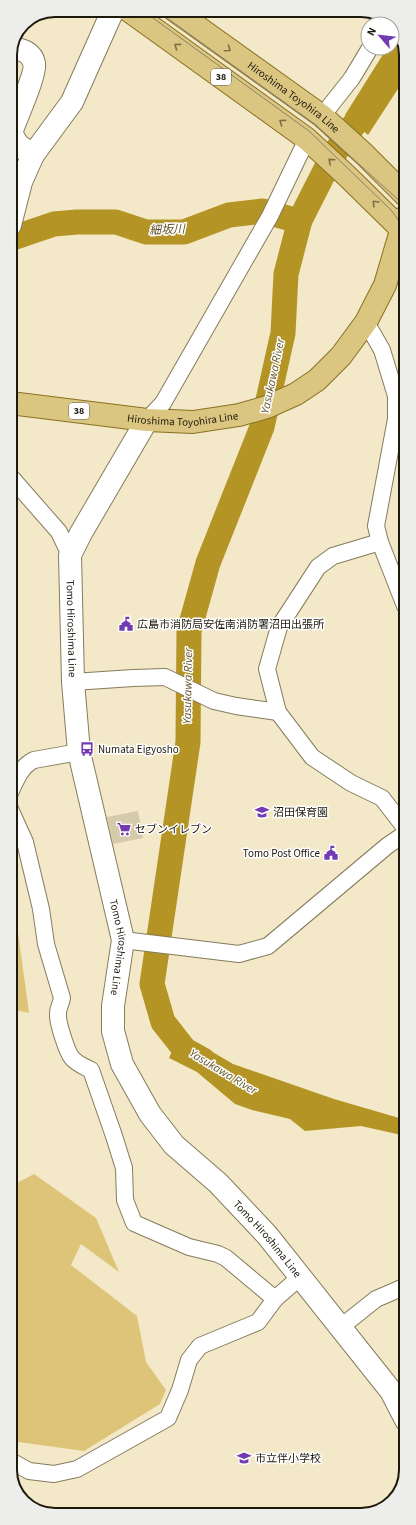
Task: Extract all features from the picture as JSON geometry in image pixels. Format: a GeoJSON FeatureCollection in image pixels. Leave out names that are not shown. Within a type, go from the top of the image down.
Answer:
{"type":"FeatureCollection","features":[{"type":"Feature","properties":{"kind":"main road"},"geometry":{"type":"LineString","coordinates":[[17,198],[21,182],[33,155],[72,102],[110,17]]}},
{"type":"Feature","properties":{"kind":"main road","name":"Hiroshima Toyohira Line"},"geometry":{"type":"LineString","coordinates":[[138,17],[310,142],[399,223]]}},
{"type":"Feature","properties":{"kind":"main road","name":"Hiroshima Toyohira Line"},"geometry":{"type":"LineString","coordinates":[[184,17],[325,118],[364,154],[399,190]]}},
{"type":"Feature","properties":{"kind":"main road"},"geometry":{"type":"LineString","coordinates":[[17,117],[33,74],[34,63],[29,54],[18,49]]}},
{"type":"Feature","properties":{"kind":"main road"},"geometry":{"type":"LineString","coordinates":[[17,143],[33,155]]}},
{"type":"Feature","properties":{"kind":"main road","name":"Hiroshima Toyohira Line"},"geometry":{"type":"LineString","coordinates":[[17,404],[147,420],[194,422],[239,415],[267,406],[296,394],[317,380],[341,356],[366,322],[385,285],[399,242]]}},
{"type":"Feature","properties":{"kind":"main road","name":"Tomo Hiroshima Line"},"geometry":{"type":"LineString","coordinates":[[147,420],[81,533],[70,555],[73,682],[79,752],[128,941],[113,1006],[113,1031],[122,1064],[150,1114],[174,1145],[218,1183],[267,1235],[391,1391],[399,1406]]}},
{"type":"Feature","properties":{"kind":"street"},"geometry":{"type":"LineString","coordinates":[[325,118],[365,56]]}},
{"type":"Feature","properties":{"kind":"street"},"geometry":{"type":"LineString","coordinates":[[147,420],[163,403],[270,216],[310,142]]}},
{"type":"Feature","properties":{"kind":"street"},"geometry":{"type":"LineString","coordinates":[[366,322],[382,350],[396,396],[396,419],[376,526],[380,542],[399,591]]}},
{"type":"Feature","properties":{"kind":"street"},"geometry":{"type":"LineString","coordinates":[[17,484],[59,532],[70,555]]}},
{"type":"Feature","properties":{"kind":"street"},"geometry":{"type":"LineString","coordinates":[[380,542],[333,556],[318,567],[278,627],[267,669],[278,712],[312,757],[351,784],[382,798],[399,820]]}},
{"type":"Feature","properties":{"kind":"street"},"geometry":{"type":"LineString","coordinates":[[73,682],[166,677],[214,701],[236,706],[278,712]]}},
{"type":"Feature","properties":{"kind":"street"},"geometry":{"type":"LineString","coordinates":[[17,777],[29,762],[79,752]]}},
{"type":"Feature","properties":{"kind":"street"},"geometry":{"type":"LineString","coordinates":[[17,824],[25,842],[41,909],[46,944],[62,998],[58,1012],[58,1024],[71,1057],[78,1063],[91,1070],[124,1168],[125,1200],[134,1223],[189,1247],[218,1254],[226,1258],[275,1299]]}},
{"type":"Feature","properties":{"kind":"street"},"geometry":{"type":"LineString","coordinates":[[128,941],[239,954],[268,946],[387,846],[399,838]]}},
{"type":"Feature","properties":{"kind":"street"},"geometry":{"type":"LineString","coordinates":[[17,1465],[29,1472],[54,1474],[77,1468],[168,1418],[180,1390],[189,1360],[200,1346],[258,1322],[275,1299],[300,1277]]}},
{"type":"Feature","properties":{"kind":"street"},"geometry":{"type":"LineString","coordinates":[[341,1327],[376,1299],[399,1289]]}},
{"type":"Feature","properties":{"kind":"shaded area"},"geometry":{"type":"Polygon","coordinates":[[[17,925],[29,1013],[17,1010],[17,925]]]}},
{"type":"Feature","properties":{"kind":"shaded area"},"geometry":{"type":"Polygon","coordinates":[[[34,1174],[96,1218],[119,1272],[81,1244],[71,1265],[137,1316],[146,1362],[166,1390],[160,1404],[84,1451],[17,1442],[17,1183],[34,1174]]]}},
{"type":"Feature","properties":{"kind":"water"},"geometry":{"type":"Polygon","coordinates":[[[382,56],[399,56],[399,87],[368,135],[345,115],[382,56]]]}},
{"type":"Feature","properties":{"kind":"water"},"geometry":{"type":"Polygon","coordinates":[[[180,1033],[233,1064],[334,1099],[399,1118],[399,1134],[361,1126],[305,1131],[290,1119],[252,1110],[235,1104],[197,1072],[169,1058],[180,1033]]]}},
{"type":"Feature","properties":{"kind":"building"},"geometry":{"type":"Polygon","coordinates":[[[138,811],[143,838],[113,844],[107,817],[138,811]]]}},
{"type":"Feature","properties":{"kind":"waterway","name":"Yasukawa River"},"geometry":{"type":"LineString","coordinates":[[203,1060],[185,1050],[163,1022],[152,984],[188,742],[189,631],[208,563],[262,427],[283,333],[286,274],[300,220],[332,157],[399,56]]}},
{"type":"Feature","properties":{"kind":"waterway","name":"細坂川"},"geometry":{"type":"LineString","coordinates":[[17,237],[54,224],[77,222],[116,222],[146,232],[184,232],[229,215],[263,211],[300,220]]}},
{"type":"Feature","properties":{"kind":"tram line"},"geometry":{"type":"LineString","coordinates":[[152,17],[309,131],[391,210],[399,221]]}},
{"type":"Feature","properties":{"kind":"tram line"},"geometry":{"type":"LineString","coordinates":[[166,17],[316,125],[399,201]]}},
{"type":"Feature","properties":{"kind":"place","name":"広島市消防局安佐南消防署沼田出張所"},"geometry":{"type":"Point","coordinates":[126,624]}},
{"type":"Feature","properties":{"kind":"place","name":"Numata Eigyosho"},"geometry":{"type":"Point","coordinates":[87,749]}},
{"type":"Feature","properties":{"kind":"place","name":"沼田保育園"},"geometry":{"type":"Point","coordinates":[262,812]}},
{"type":"Feature","properties":{"kind":"place","name":"セブンイレブン"},"geometry":{"type":"Point","coordinates":[124,829]}},
{"type":"Feature","properties":{"kind":"place","name":"Tomo Post Office"},"geometry":{"type":"Point","coordinates":[331,853]}},
{"type":"Feature","properties":{"kind":"place","name":"市立伴小学校"},"geometry":{"type":"Point","coordinates":[244,1458]}}]}
